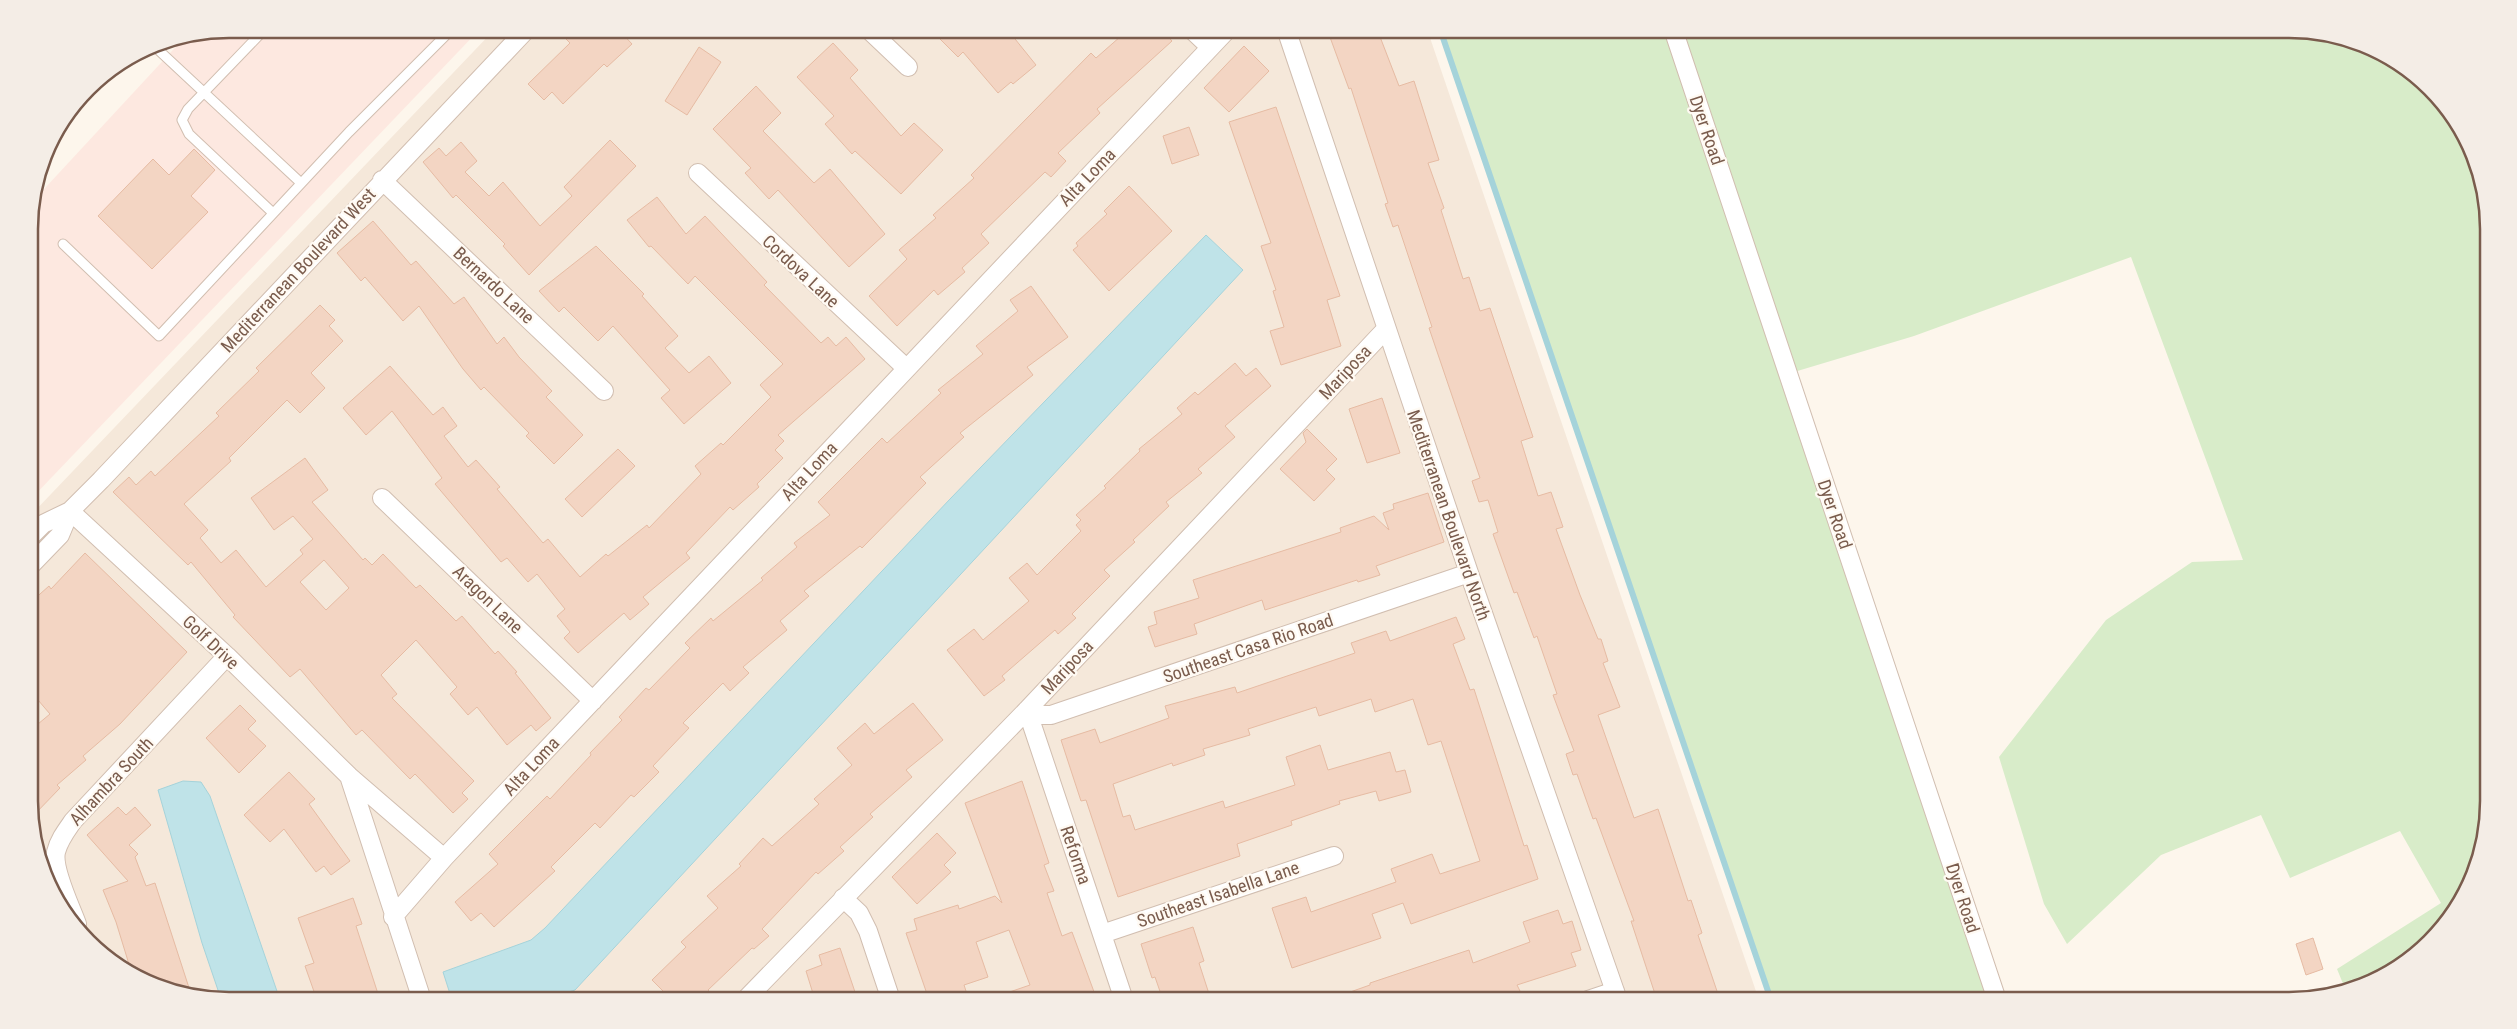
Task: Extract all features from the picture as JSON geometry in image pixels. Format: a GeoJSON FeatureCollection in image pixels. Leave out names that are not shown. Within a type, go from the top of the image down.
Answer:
{"type":"FeatureCollection","features":[{"type":"Feature","properties":{"kind":"street","name":"Mediterranean Boulevard West"},"geometry":{"type":"LineString","coordinates":[[38,558],[60,535],[70,511],[518,38]]}},
{"type":"Feature","properties":{"kind":"street"},"geometry":{"type":"LineString","coordinates":[[877,38],[908,67]]}},
{"type":"Feature","properties":{"kind":"street"},"geometry":{"type":"LineString","coordinates":[[1200,38],[1210,47]]}},
{"type":"Feature","properties":{"kind":"street","name":"Alta Loma"},"geometry":{"type":"LineString","coordinates":[[394,917],[444,858],[1219,38]]}},
{"type":"Feature","properties":{"kind":"street","name":"Mediterranean Boulevard North"},"geometry":{"type":"LineString","coordinates":[[1289,38],[1469,573],[1615,992]]}},
{"type":"Feature","properties":{"kind":"street","name":"Dyer Road"},"geometry":{"type":"LineString","coordinates":[[1676,38],[1994,992]]}},
{"type":"Feature","properties":{"kind":"street","name":"Cordova Lane"},"geometry":{"type":"LineString","coordinates":[[698,173],[906,368]]}},
{"type":"Feature","properties":{"kind":"street","name":"Bernardo Lane"},"geometry":{"type":"LineString","coordinates":[[382,180],[604,391]]}},
{"type":"Feature","properties":{"kind":"street","name":"Mariposa"},"geometry":{"type":"LineString","coordinates":[[753,992],[1027,710],[1386,329]]}},
{"type":"Feature","properties":{"kind":"street","name":"Aragon Lane"},"geometry":{"type":"LineString","coordinates":[[382,498],[593,700]]}},
{"type":"Feature","properties":{"kind":"street","name":"Mediterranean Boulevard West"},"geometry":{"type":"LineString","coordinates":[[38,529],[43,524],[70,511]]}},
{"type":"Feature","properties":{"kind":"street","name":"Golf Drive"},"geometry":{"type":"LineString","coordinates":[[70,511],[227,656],[349,776],[444,858]]}},
{"type":"Feature","properties":{"kind":"street","name":"Southeast Casa Rio Road"},"geometry":{"type":"LineString","coordinates":[[1027,710],[1041,715],[1051,715],[1469,573]]}},
{"type":"Feature","properties":{"kind":"street","name":"Alhambra South"},"geometry":{"type":"LineString","coordinates":[[70,908],[55,854],[62,836],[73,821],[227,656]]}},
{"type":"Feature","properties":{"kind":"street","name":"Reforma"},"geometry":{"type":"LineString","coordinates":[[1027,710],[1121,992]]}},
{"type":"Feature","properties":{"kind":"street","name":"Golf Drive"},"geometry":{"type":"LineString","coordinates":[[349,776],[419,992]]}},
{"type":"Feature","properties":{"kind":"street","name":"Southeast Isabella Lane"},"geometry":{"type":"LineString","coordinates":[[1102,934],[1334,856]]}},
{"type":"Feature","properties":{"kind":"street"},"geometry":{"type":"LineString","coordinates":[[843,898],[858,913],[868,931],[888,992]]}},
{"type":"Feature","properties":{"kind":"lane"},"geometry":{"type":"LineString","coordinates":[[256,38],[188,109],[182,120],[189,134],[274,213]]}},
{"type":"Feature","properties":{"kind":"lane"},"geometry":{"type":"LineString","coordinates":[[63,244],[159,336],[301,183],[443,38]]}},
{"type":"Feature","properties":{"kind":"lane"},"geometry":{"type":"LineString","coordinates":[[159,51],[301,183]]}},
{"type":"Feature","properties":{"kind":"shaded area"},"geometry":{"type":"Polygon","coordinates":[[[216,38],[471,38],[38,492],[38,216],[41,193],[178,44],[216,38]]]}},
{"type":"Feature","properties":{"kind":"shaded area"},"geometry":{"type":"Polygon","coordinates":[[[486,38],[1430,38],[1756,992],[228,992],[203,990],[179,985],[155,977],[133,966],[93,936],[63,896],[52,874],[44,850],[38,813],[38,508],[486,38]]]}},
{"type":"Feature","properties":{"kind":"shaded area"},"geometry":{"type":"Polygon","coordinates":[[[1442,38],[1445,38],[1757,957],[1771,992],[1768,992],[1442,38]]]}},
{"type":"Feature","properties":{"kind":"green space"},"geometry":{"type":"Polygon","coordinates":[[[1445,38],[2301,38],[2326,41],[2362,52],[2384,63],[2405,77],[2432,102],[2460,144],[2476,191],[2480,228],[2480,801],[2476,838],[2465,874],[2454,896],[2440,917],[2424,936],[2395,959],[2373,972],[2343,983],[2337,969],[2441,903],[2400,831],[2290,878],[2261,815],[2161,855],[2067,944],[2044,904],[1999,757],[2106,620],[2192,562],[2243,560],[2131,257],[1914,336],[1784,375],[1998,992],[1771,992],[1757,957],[1445,38]]]}},
{"type":"Feature","properties":{"kind":"water"},"geometry":{"type":"Polygon","coordinates":[[[1206,235],[1243,270],[575,990],[568,992],[449,992],[443,972],[531,940],[545,928],[950,499],[1206,235]]]}},
{"type":"Feature","properties":{"kind":"water"},"geometry":{"type":"Polygon","coordinates":[[[183,781],[201,782],[210,796],[277,992],[218,991],[202,943],[158,790],[183,781]]]}},
{"type":"Feature","properties":{"kind":"building"},"geometry":{"type":"Polygon","coordinates":[[[626,38],[632,44],[607,67],[604,64],[563,104],[552,92],[544,100],[528,84],[570,43],[566,39],[626,38]]]}},
{"type":"Feature","properties":{"kind":"building"},"geometry":{"type":"Polygon","coordinates":[[[939,38],[1014,38],[1036,65],[1013,84],[1011,82],[998,93],[963,52],[958,57],[939,38]]]}},
{"type":"Feature","properties":{"kind":"building"},"geometry":{"type":"Polygon","coordinates":[[[1119,38],[1169,38],[1172,41],[1097,109],[1100,113],[1058,153],[1066,161],[1051,177],[1045,172],[981,234],[989,243],[962,268],[965,272],[938,295],[934,290],[897,326],[869,296],[907,259],[899,250],[936,218],[933,215],[974,178],[971,175],[1091,53],[1096,58],[1119,38]]]}},
{"type":"Feature","properties":{"kind":"building"},"geometry":{"type":"Polygon","coordinates":[[[1330,38],[1380,38],[1399,86],[1414,81],[1439,160],[1428,163],[1444,208],[1441,210],[1463,279],[1469,277],[1480,311],[1490,308],[1533,437],[1521,441],[1538,496],[1551,492],[1563,527],[1556,529],[1580,595],[1598,639],[1601,639],[1608,661],[1603,663],[1620,707],[1598,715],[1634,818],[1658,809],[1688,901],[1691,900],[1702,933],[1698,935],[1717,992],[1654,992],[1631,921],[1634,921],[1596,818],[1593,819],[1577,774],[1573,775],[1566,754],[1574,751],[1553,695],[1557,694],[1537,636],[1534,638],[1517,592],[1514,593],[1493,534],[1498,532],[1488,500],[1479,502],[1472,481],[1480,478],[1429,328],[1432,327],[1398,225],[1393,227],[1385,204],[1388,203],[1351,88],[1349,89],[1330,38]]]}},
{"type":"Feature","properties":{"kind":"building"},"geometry":{"type":"Polygon","coordinates":[[[833,43],[858,70],[850,78],[901,136],[914,123],[943,150],[901,194],[855,151],[852,154],[825,124],[834,116],[797,77],[833,43]]]}},
{"type":"Feature","properties":{"kind":"building"},"geometry":{"type":"Polygon","coordinates":[[[1244,46],[1269,71],[1229,112],[1204,88],[1244,46]]]}},
{"type":"Feature","properties":{"kind":"building"},"geometry":{"type":"Polygon","coordinates":[[[699,47],[721,62],[687,115],[665,101],[699,47]]]}},
{"type":"Feature","properties":{"kind":"building"},"geometry":{"type":"Polygon","coordinates":[[[756,86],[781,113],[763,131],[814,183],[830,169],[885,234],[849,267],[778,190],[769,199],[745,173],[751,168],[713,129],[756,86]]]}},
{"type":"Feature","properties":{"kind":"building"},"geometry":{"type":"Polygon","coordinates":[[[1276,107],[1340,296],[1327,300],[1341,346],[1281,365],[1270,331],[1284,327],[1273,291],[1276,290],[1261,246],[1271,243],[1229,122],[1276,107]]]}},
{"type":"Feature","properties":{"kind":"building"},"geometry":{"type":"Polygon","coordinates":[[[1189,127],[1199,155],[1172,164],[1163,136],[1189,127]]]}},
{"type":"Feature","properties":{"kind":"building"},"geometry":{"type":"Polygon","coordinates":[[[610,140],[636,166],[529,275],[503,246],[505,244],[456,195],[453,198],[423,162],[439,148],[446,156],[461,142],[477,161],[465,172],[489,196],[503,182],[540,226],[572,196],[564,187],[610,140]]]}},
{"type":"Feature","properties":{"kind":"building"},"geometry":{"type":"Polygon","coordinates":[[[194,149],[215,170],[191,196],[208,212],[152,269],[98,216],[153,159],[169,175],[194,149]]]}},
{"type":"Feature","properties":{"kind":"building"},"geometry":{"type":"Polygon","coordinates":[[[1129,186],[1172,231],[1109,291],[1073,250],[1078,246],[1076,243],[1107,214],[1104,211],[1129,186]]]}},
{"type":"Feature","properties":{"kind":"building"},"geometry":{"type":"Polygon","coordinates":[[[657,197],[686,234],[705,216],[767,282],[764,285],[821,343],[828,337],[836,346],[846,337],[865,359],[778,435],[784,441],[775,450],[783,458],[757,484],[759,487],[733,510],[730,507],[686,553],[690,558],[643,597],[649,604],[630,620],[624,613],[578,653],[564,638],[570,632],[557,616],[565,609],[537,574],[528,582],[507,558],[501,562],[435,484],[442,478],[392,411],[366,435],[343,408],[390,366],[433,415],[443,407],[457,426],[444,436],[468,467],[476,460],[500,487],[497,489],[543,543],[548,539],[580,577],[606,554],[608,556],[647,525],[649,528],[701,474],[695,466],[721,443],[723,445],[771,397],[760,385],[783,364],[695,276],[688,284],[651,246],[649,247],[627,220],[657,197]]]}},
{"type":"Feature","properties":{"kind":"building"},"geometry":{"type":"Polygon","coordinates":[[[373,221],[411,265],[416,261],[454,304],[464,297],[497,344],[504,337],[519,357],[552,391],[546,397],[583,435],[554,464],[526,436],[529,433],[484,387],[481,390],[463,369],[419,306],[403,321],[365,277],[361,281],[337,253],[373,221]]]}},
{"type":"Feature","properties":{"kind":"building"},"geometry":{"type":"Polygon","coordinates":[[[596,246],[644,294],[642,296],[678,336],[665,348],[689,373],[709,356],[731,383],[684,424],[661,398],[670,390],[613,326],[598,341],[564,307],[559,312],[539,291],[596,246]]]}},
{"type":"Feature","properties":{"kind":"building"},"geometry":{"type":"Polygon","coordinates":[[[1031,286],[1068,337],[1027,367],[1033,375],[960,433],[964,437],[920,477],[926,483],[862,548],[860,546],[804,591],[809,596],[780,621],[787,630],[743,667],[749,673],[730,691],[723,683],[683,723],[689,728],[653,766],[659,772],[634,797],[631,795],[600,828],[595,823],[551,867],[555,871],[494,927],[481,913],[471,921],[455,902],[498,864],[489,854],[547,796],[550,799],[591,755],[590,753],[622,720],[619,717],[646,688],[649,690],[690,648],[685,643],[711,618],[713,621],[763,580],[761,578],[797,547],[794,543],[830,515],[818,502],[882,438],[887,443],[941,393],[938,390],[983,354],[976,346],[1018,311],[1010,300],[1031,286]]]}},
{"type":"Feature","properties":{"kind":"building"},"geometry":{"type":"Polygon","coordinates":[[[320,305],[335,320],[329,326],[343,341],[311,373],[325,388],[300,413],[287,400],[229,458],[231,461],[184,504],[208,530],[200,538],[221,563],[236,550],[266,587],[303,554],[300,550],[313,539],[293,516],[274,530],[251,498],[305,458],[328,490],[312,502],[363,560],[365,558],[372,565],[383,554],[416,588],[420,585],[456,621],[462,616],[495,654],[498,651],[517,672],[515,673],[551,718],[536,731],[531,725],[507,745],[477,707],[468,715],[450,694],[457,687],[416,640],[381,675],[397,694],[392,698],[474,781],[462,793],[468,799],[453,813],[415,774],[410,779],[362,730],[356,735],[300,669],[290,677],[233,617],[235,615],[191,562],[188,565],[113,492],[129,477],[136,485],[151,471],[155,476],[219,416],[216,413],[259,371],[256,368],[320,305]],[[324,560],[300,582],[326,610],[349,588],[324,560]]]}},
{"type":"Feature","properties":{"kind":"building"},"geometry":{"type":"Polygon","coordinates":[[[1235,363],[1246,376],[1256,368],[1271,386],[1225,426],[1235,437],[1198,469],[1202,473],[1166,502],[1169,506],[1133,540],[1135,542],[1104,570],[1110,576],[1072,614],[1076,618],[1058,634],[1055,630],[1002,676],[1005,680],[984,696],[947,650],[974,629],[983,640],[1029,601],[1009,578],[1027,563],[1037,575],[1081,531],[1076,525],[1081,520],[1076,515],[1106,488],[1104,486],[1140,451],[1139,449],[1182,414],[1177,408],[1195,392],[1198,395],[1235,363]]]}},
{"type":"Feature","properties":{"kind":"building"},"geometry":{"type":"Polygon","coordinates":[[[1382,398],[1400,453],[1367,463],[1349,409],[1382,398]]]}},
{"type":"Feature","properties":{"kind":"building"},"geometry":{"type":"Polygon","coordinates":[[[1307,429],[1337,459],[1326,470],[1335,479],[1314,501],[1280,469],[1306,442],[1303,433],[1307,429]]]}},
{"type":"Feature","properties":{"kind":"building"},"geometry":{"type":"Polygon","coordinates":[[[618,449],[635,466],[582,517],[565,499],[618,449]]]}},
{"type":"Feature","properties":{"kind":"building"},"geometry":{"type":"Polygon","coordinates":[[[1428,493],[1444,542],[1376,566],[1380,575],[1358,582],[1357,580],[1265,610],[1262,600],[1194,624],[1197,634],[1155,647],[1148,627],[1157,624],[1154,612],[1199,598],[1193,580],[1341,532],[1340,528],[1374,516],[1389,530],[1383,513],[1394,509],[1393,504],[1428,493]]]}},
{"type":"Feature","properties":{"kind":"building"},"geometry":{"type":"Polygon","coordinates":[[[85,553],[187,652],[120,724],[83,756],[86,760],[57,785],[60,788],[38,811],[38,724],[50,714],[38,700],[38,596],[49,586],[51,589],[85,553]]]}},
{"type":"Feature","properties":{"kind":"building"},"geometry":{"type":"Polygon","coordinates":[[[1456,617],[1465,639],[1453,644],[1470,690],[1474,689],[1524,846],[1527,845],[1538,879],[1411,924],[1403,903],[1372,914],[1381,938],[1292,968],[1272,908],[1306,897],[1311,912],[1396,882],[1391,869],[1432,854],[1440,874],[1480,861],[1441,741],[1428,745],[1413,699],[1375,712],[1371,699],[1319,716],[1316,707],[1248,729],[1250,735],[1203,749],[1205,755],[1173,766],[1172,763],[1113,784],[1123,817],[1130,815],[1135,830],[1223,801],[1225,808],[1295,785],[1286,757],[1320,745],[1328,770],[1390,752],[1396,772],[1405,770],[1411,792],[1379,801],[1376,791],[1339,801],[1340,804],[1291,821],[1292,825],[1237,844],[1240,856],[1118,897],[1086,800],[1081,801],[1061,740],[1095,729],[1100,743],[1169,718],[1165,706],[1235,687],[1237,693],[1355,653],[1351,643],[1386,631],[1390,641],[1456,617]]]}},
{"type":"Feature","properties":{"kind":"building"},"geometry":{"type":"Polygon","coordinates":[[[913,703],[943,740],[906,770],[912,777],[870,814],[873,817],[840,847],[844,851],[818,874],[816,872],[762,929],[769,936],[754,949],[752,948],[708,992],[662,992],[663,991],[652,980],[686,947],[681,942],[718,908],[707,896],[741,866],[739,864],[763,838],[772,846],[819,804],[814,799],[852,765],[837,748],[865,723],[874,734],[913,703]]]}},
{"type":"Feature","properties":{"kind":"building"},"geometry":{"type":"Polygon","coordinates":[[[240,705],[256,721],[248,729],[266,746],[239,773],[206,738],[240,705]]]}},
{"type":"Feature","properties":{"kind":"building"},"geometry":{"type":"Polygon","coordinates":[[[289,772],[315,799],[309,804],[350,861],[331,875],[324,866],[316,872],[284,829],[270,842],[244,815],[289,772]]]}},
{"type":"Feature","properties":{"kind":"building"},"geometry":{"type":"Polygon","coordinates":[[[1022,781],[1049,863],[1044,865],[1054,891],[1047,893],[1062,936],[1072,932],[1094,992],[1010,992],[1030,985],[1009,930],[976,942],[988,977],[964,985],[966,992],[926,992],[906,933],[917,930],[914,919],[958,905],[959,909],[995,896],[1002,903],[965,803],[1022,781]]]}},
{"type":"Feature","properties":{"kind":"building"},"geometry":{"type":"Polygon","coordinates":[[[118,807],[126,815],[135,807],[151,825],[129,845],[138,854],[135,857],[146,886],[155,883],[189,987],[155,977],[129,963],[116,922],[103,890],[128,881],[87,835],[118,807]]]}},
{"type":"Feature","properties":{"kind":"building"},"geometry":{"type":"Polygon","coordinates":[[[937,833],[956,853],[944,865],[951,872],[917,904],[892,877],[937,833]]]}},
{"type":"Feature","properties":{"kind":"building"},"geometry":{"type":"Polygon","coordinates":[[[353,898],[362,924],[356,926],[377,992],[314,992],[305,966],[314,963],[298,918],[353,898]]]}},
{"type":"Feature","properties":{"kind":"building"},"geometry":{"type":"Polygon","coordinates":[[[1558,910],[1563,924],[1572,921],[1581,950],[1571,953],[1576,966],[1517,985],[1520,991],[1517,992],[1350,992],[1370,985],[1370,983],[1469,950],[1473,963],[1530,942],[1523,922],[1558,910]]]}},
{"type":"Feature","properties":{"kind":"building"},"geometry":{"type":"Polygon","coordinates":[[[1193,927],[1204,961],[1199,963],[1208,992],[1160,992],[1155,977],[1152,978],[1141,944],[1193,927]]]}},
{"type":"Feature","properties":{"kind":"building"},"geometry":{"type":"Polygon","coordinates":[[[2313,938],[2323,969],[2306,975],[2296,944],[2313,938]]]}},
{"type":"Feature","properties":{"kind":"building"},"geometry":{"type":"Polygon","coordinates":[[[840,948],[855,992],[813,992],[806,971],[822,965],[819,955],[840,948]]]}},
{"type":"Feature","properties":{"kind":"waterway"},"geometry":{"type":"LineString","coordinates":[[1443,38],[1768,992]]}}]}
